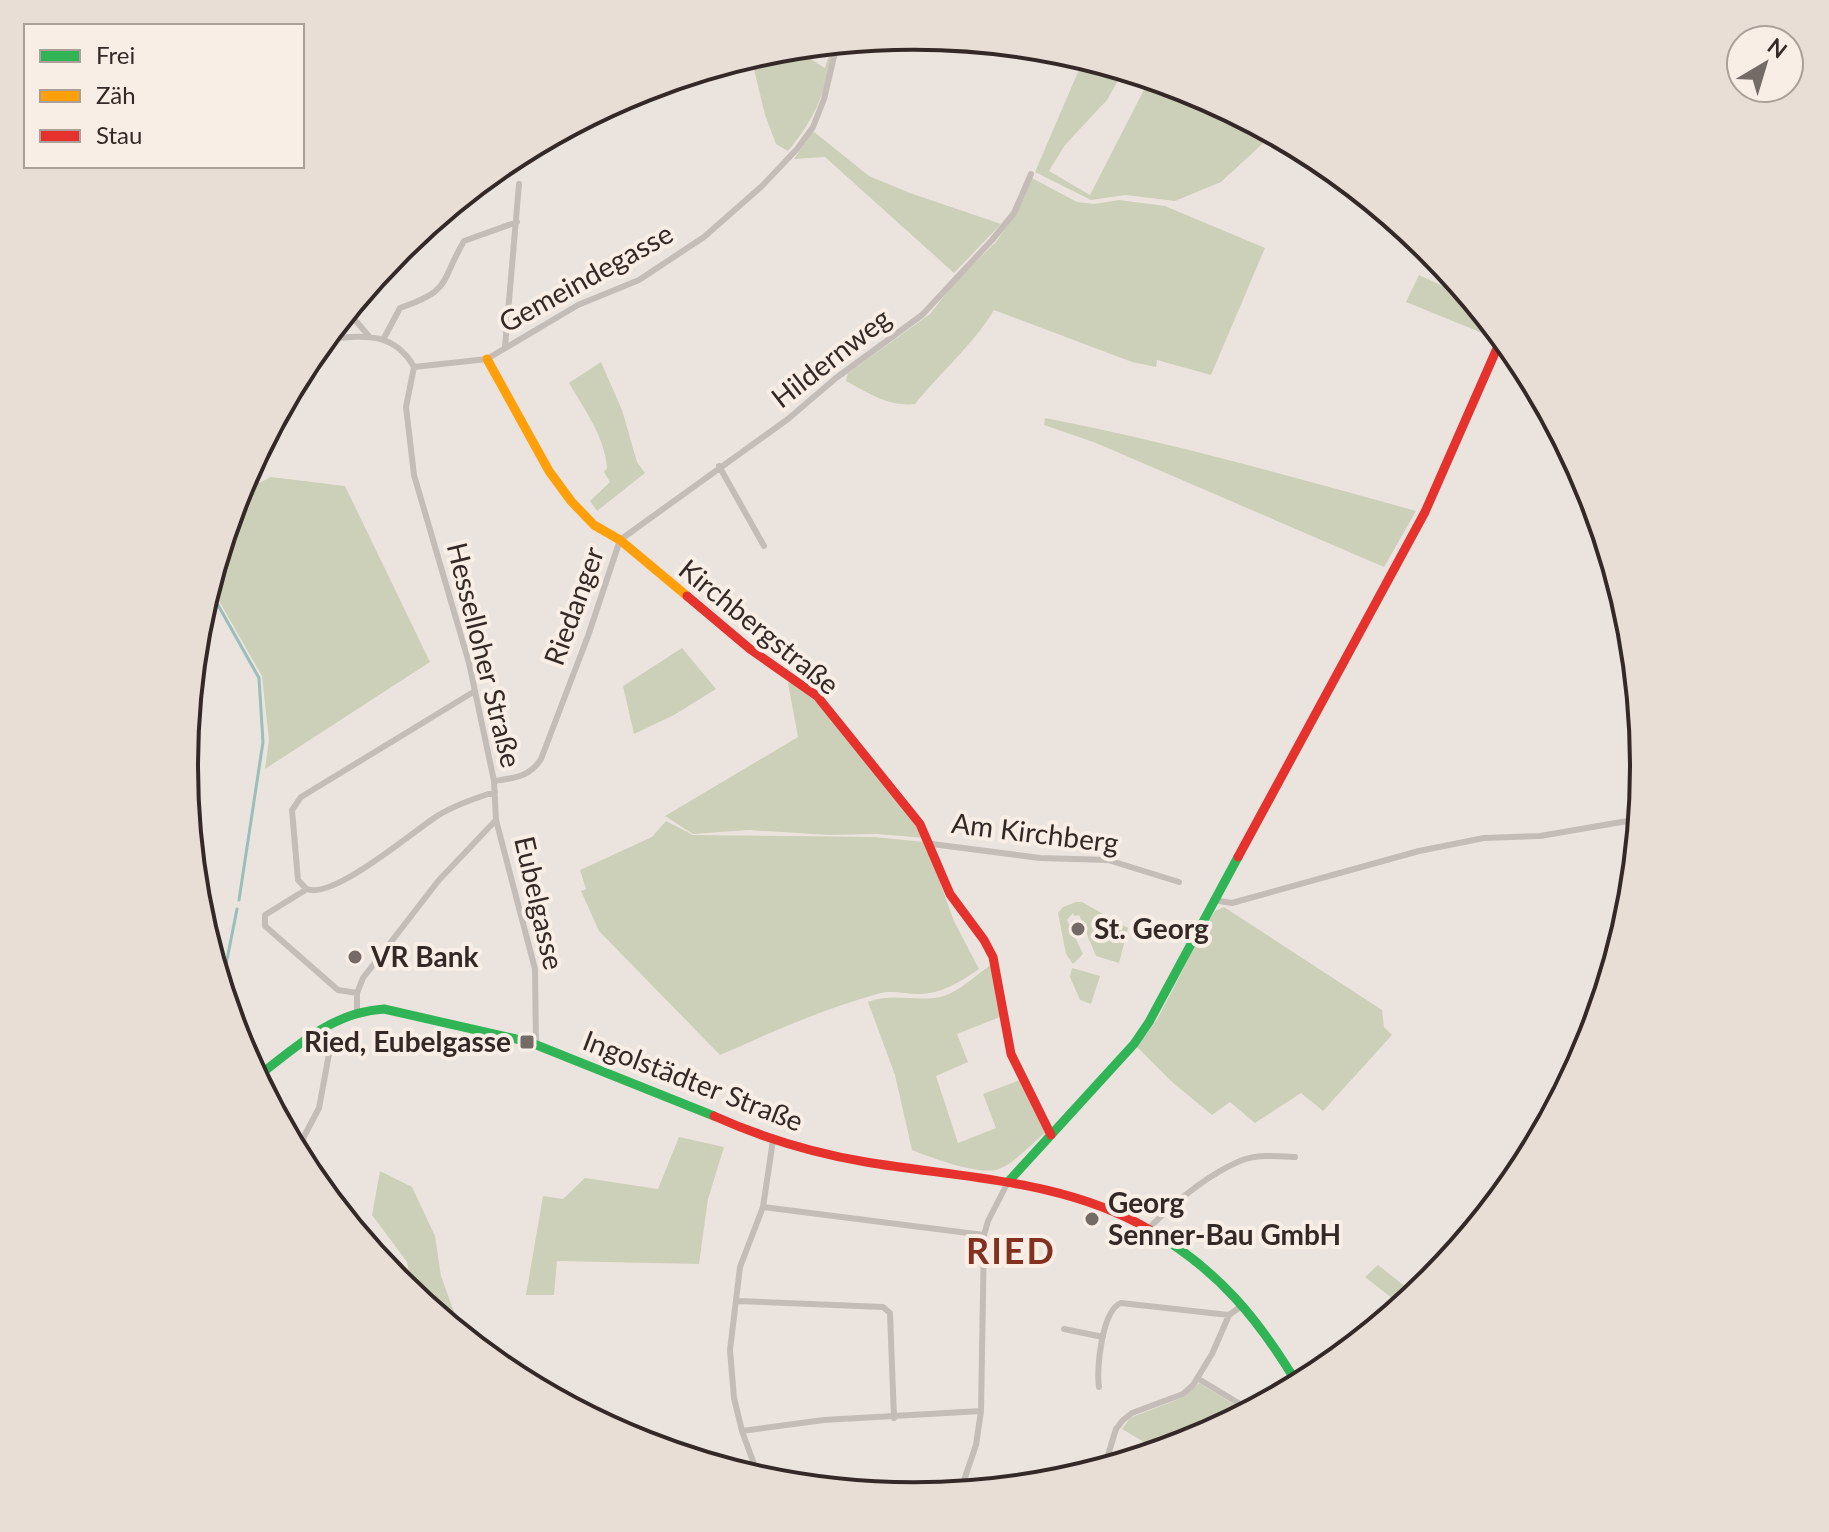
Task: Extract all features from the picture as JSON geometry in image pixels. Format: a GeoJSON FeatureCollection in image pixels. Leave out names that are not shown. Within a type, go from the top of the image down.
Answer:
{"type":"FeatureCollection","features":[{"type":"Feature","properties":{"kind":"main road"},"geometry":{"type":"LineString","coordinates":[[1008,1182],[1090,1097],[1134,1045],[1425,512],[1497,349]]}},
{"type":"Feature","properties":{"kind":"main road","name":"Riedanger"},"geometry":{"type":"LineString","coordinates":[[487,359],[549,471],[571,501],[594,525],[620,540]]}},
{"type":"Feature","properties":{"kind":"main road","name":"Kirchbergstraße"},"geometry":{"type":"LineString","coordinates":[[620,540],[750,649],[817,696],[920,824],[932,844],[949,893],[989,943],[1011,1054],[1051,1135]]}},
{"type":"Feature","properties":{"kind":"main road","name":"Ingolstädter Straße"},"geometry":{"type":"LineString","coordinates":[[357,1010],[384,1009],[536,1045],[773,1140],[872,1164],[1008,1182],[1085,1200],[1149,1228],[1198,1260],[1243,1305],[1277,1348],[1292,1374]]}},
{"type":"Feature","properties":{"kind":"main road"},"geometry":{"type":"LineString","coordinates":[[266,1070],[339,1018],[357,1010]]}},
{"type":"Feature","properties":{"kind":"street","name":"Gemeindegasse"},"geometry":{"type":"LineString","coordinates":[[414,367],[487,359],[578,305],[639,280],[704,237],[762,186],[813,127],[824,99],[834,55]]}},
{"type":"Feature","properties":{"kind":"street","name":"Hildernweg"},"geometry":{"type":"LineString","coordinates":[[620,540],[788,419],[836,378],[922,315],[1014,213],[1031,174]]}},
{"type":"Feature","properties":{"kind":"street"},"geometry":{"type":"LineString","coordinates":[[505,347],[519,184]]}},
{"type":"Feature","properties":{"kind":"street"},"geometry":{"type":"LineString","coordinates":[[383,340],[400,308],[430,298],[445,283],[464,241],[517,222]]}},
{"type":"Feature","properties":{"kind":"street"},"geometry":{"type":"LineString","coordinates":[[355,320],[368,335]]}},
{"type":"Feature","properties":{"kind":"street"},"geometry":{"type":"LineString","coordinates":[[341,338],[368,335],[383,340],[397,346],[414,367]]}},
{"type":"Feature","properties":{"kind":"street","name":"Hesselloher Straße"},"geometry":{"type":"LineString","coordinates":[[414,367],[406,407],[414,475],[475,691],[494,781],[496,820]]}},
{"type":"Feature","properties":{"kind":"street"},"geometry":{"type":"LineString","coordinates":[[719,466],[764,546]]}},
{"type":"Feature","properties":{"kind":"street","name":"Riedanger"},"geometry":{"type":"LineString","coordinates":[[494,781],[531,772],[541,759],[606,586],[620,540]]}},
{"type":"Feature","properties":{"kind":"street"},"geometry":{"type":"LineString","coordinates":[[307,889],[298,880],[292,810],[301,797],[475,691]]}},
{"type":"Feature","properties":{"kind":"street"},"geometry":{"type":"LineString","coordinates":[[357,993],[338,990],[265,926],[265,915],[307,889],[317,890],[362,871],[439,814],[495,792]]}},
{"type":"Feature","properties":{"kind":"street"},"geometry":{"type":"LineString","coordinates":[[357,1010],[357,993],[363,978],[439,880],[496,820]]}},
{"type":"Feature","properties":{"kind":"street","name":"Eubelgasse"},"geometry":{"type":"LineString","coordinates":[[496,820],[535,969],[536,1045]]}},
{"type":"Feature","properties":{"kind":"street"},"geometry":{"type":"LineString","coordinates":[[1213,900],[1232,903],[1419,851],[1471,840],[1540,836],[1628,821]]}},
{"type":"Feature","properties":{"kind":"street","name":"Am Kirchberg"},"geometry":{"type":"LineString","coordinates":[[932,844],[1040,858],[1108,860],[1179,882]]}},
{"type":"Feature","properties":{"kind":"street"},"geometry":{"type":"LineString","coordinates":[[303,1138],[319,1108],[331,1043]]}},
{"type":"Feature","properties":{"kind":"street"},"geometry":{"type":"LineString","coordinates":[[754,1463],[734,1398],[730,1350],[740,1267],[763,1207],[773,1140]]}},
{"type":"Feature","properties":{"kind":"street"},"geometry":{"type":"LineString","coordinates":[[1149,1228],[1182,1199],[1240,1161],[1265,1156],[1295,1157]]}},
{"type":"Feature","properties":{"kind":"street"},"geometry":{"type":"LineString","coordinates":[[964,1480],[976,1445],[981,1411],[984,1235],[1008,1182]]}},
{"type":"Feature","properties":{"kind":"street"},"geometry":{"type":"LineString","coordinates":[[763,1207],[984,1235]]}},
{"type":"Feature","properties":{"kind":"street"},"geometry":{"type":"LineString","coordinates":[[738,1301],[883,1307],[890,1313],[894,1418]]}},
{"type":"Feature","properties":{"kind":"street"},"geometry":{"type":"LineString","coordinates":[[1099,1387],[1097,1376],[1103,1337],[1108,1313],[1114,1306],[1121,1303],[1229,1315]]}},
{"type":"Feature","properties":{"kind":"street"},"geometry":{"type":"LineString","coordinates":[[1108,1456],[1116,1429],[1123,1420],[1132,1413],[1183,1394],[1212,1354],[1229,1315],[1243,1305]]}},
{"type":"Feature","properties":{"kind":"street"},"geometry":{"type":"LineString","coordinates":[[1064,1329],[1103,1337]]}},
{"type":"Feature","properties":{"kind":"street"},"geometry":{"type":"LineString","coordinates":[[1197,1378],[1239,1404]]}},
{"type":"Feature","properties":{"kind":"street"},"geometry":{"type":"LineString","coordinates":[[742,1431],[824,1420],[981,1411]]}},
{"type":"Feature","properties":{"kind":"green space"},"geometry":{"type":"Polygon","coordinates":[[[831,55],[817,106],[788,151],[776,144],[754,69],[809,58],[825,68],[831,55]]]}},
{"type":"Feature","properties":{"kind":"green space"},"geometry":{"type":"Polygon","coordinates":[[[1079,69],[1118,80],[1107,100],[1065,145],[1049,171],[1090,195],[1145,88],[1189,105],[1264,142],[1221,182],[1175,201],[1125,195],[1091,200],[1035,172],[1079,69]]]}},
{"type":"Feature","properties":{"kind":"green space"},"geometry":{"type":"Polygon","coordinates":[[[813,131],[869,176],[1001,224],[954,273],[825,157],[794,159],[813,131]]]}},
{"type":"Feature","properties":{"kind":"green space"},"geometry":{"type":"Polygon","coordinates":[[[1032,178],[1077,202],[1094,204],[1119,200],[1165,206],[1265,248],[1211,375],[1157,360],[1156,367],[1132,362],[994,310],[915,404],[887,401],[846,381],[848,373],[930,314],[955,282],[996,242],[1032,178]]]}},
{"type":"Feature","properties":{"kind":"green space"},"geometry":{"type":"Polygon","coordinates":[[[1419,275],[1447,288],[1486,335],[1406,302],[1419,275]]]}},
{"type":"Feature","properties":{"kind":"green space"},"geometry":{"type":"Polygon","coordinates":[[[601,362],[622,410],[637,462],[645,473],[597,511],[590,501],[610,482],[604,472],[607,468],[605,457],[593,424],[569,383],[601,362]]]}},
{"type":"Feature","properties":{"kind":"green space"},"geometry":{"type":"Polygon","coordinates":[[[1045,418],[1185,449],[1416,511],[1384,567],[1096,443],[1044,425],[1045,418]]]}},
{"type":"Feature","properties":{"kind":"green space"},"geometry":{"type":"Polygon","coordinates":[[[271,477],[345,486],[430,662],[265,769],[269,740],[262,676],[218,600],[236,536],[256,484],[271,477]]]}},
{"type":"Feature","properties":{"kind":"green space"},"geometry":{"type":"Polygon","coordinates":[[[682,648],[716,689],[674,715],[634,734],[623,686],[682,648]]]}},
{"type":"Feature","properties":{"kind":"green space"},"geometry":{"type":"Polygon","coordinates":[[[792,681],[825,710],[926,838],[749,830],[693,834],[665,816],[798,737],[788,683],[792,681]]]}},
{"type":"Feature","properties":{"kind":"green space"},"geometry":{"type":"Polygon","coordinates":[[[666,821],[693,835],[874,837],[925,842],[954,921],[979,969],[943,990],[918,994],[885,992],[840,1006],[720,1055],[599,931],[581,891],[586,889],[580,870],[652,837],[666,821]]]}},
{"type":"Feature","properties":{"kind":"green space"},"geometry":{"type":"Polygon","coordinates":[[[1082,902],[1128,928],[1119,963],[1096,956],[1079,915],[1074,916],[1073,913],[1067,920],[1083,954],[1073,964],[1066,954],[1058,913],[1063,907],[1082,902]]]}},
{"type":"Feature","properties":{"kind":"green space"},"geometry":{"type":"Polygon","coordinates":[[[1224,907],[1382,1010],[1384,1027],[1392,1035],[1323,1111],[1301,1093],[1255,1123],[1230,1102],[1212,1115],[1137,1047],[1158,1018],[1208,921],[1215,911],[1224,907]]]}},
{"type":"Feature","properties":{"kind":"green space"},"geometry":{"type":"Polygon","coordinates":[[[992,964],[1000,1017],[957,1034],[968,1062],[936,1076],[958,1143],[996,1128],[983,1094],[1020,1080],[1045,1133],[1011,1162],[991,1171],[956,1165],[912,1150],[895,1075],[868,1002],[886,998],[944,996],[992,964]]]}},
{"type":"Feature","properties":{"kind":"green space"},"geometry":{"type":"Polygon","coordinates":[[[1072,968],[1100,976],[1091,1004],[1080,1000],[1070,977],[1072,968]]]}},
{"type":"Feature","properties":{"kind":"green space"},"geometry":{"type":"Polygon","coordinates":[[[679,1137],[724,1147],[708,1199],[699,1264],[557,1261],[554,1295],[526,1295],[543,1196],[563,1199],[585,1178],[658,1189],[679,1137]]]}},
{"type":"Feature","properties":{"kind":"green space"},"geometry":{"type":"Polygon","coordinates":[[[380,1171],[412,1187],[435,1236],[441,1276],[455,1314],[409,1273],[407,1262],[372,1215],[380,1171]]]}},
{"type":"Feature","properties":{"kind":"green space"},"geometry":{"type":"Polygon","coordinates":[[[1378,1265],[1405,1287],[1393,1299],[1365,1277],[1378,1265]]]}},
{"type":"Feature","properties":{"kind":"green space"},"geometry":{"type":"Polygon","coordinates":[[[1199,1383],[1236,1405],[1146,1443],[1122,1429],[1130,1418],[1184,1397],[1199,1383]]]}},
{"type":"Feature","properties":{"kind":"waterway"},"geometry":{"type":"LineString","coordinates":[[217,604],[259,678],[263,742],[239,900]]}},
{"type":"Feature","properties":{"kind":"waterway"},"geometry":{"type":"LineString","coordinates":[[226,963],[237,909]]}},
{"type":"Feature","properties":{"kind":"traffic: fast"},"geometry":{"type":"LineString","coordinates":[[1008,1182],[1134,1044],[1149,1022],[1238,857]]}},
{"type":"Feature","properties":{"kind":"traffic: fast"},"geometry":{"type":"LineString","coordinates":[[266,1070],[331,1024],[384,1009],[529,1042],[714,1116]]}},
{"type":"Feature","properties":{"kind":"traffic: fast"},"geometry":{"type":"LineString","coordinates":[[1150,1230],[1196,1262],[1234,1297],[1268,1338],[1291,1374]]}},
{"type":"Feature","properties":{"kind":"traffic: slow"},"geometry":{"type":"LineString","coordinates":[[487,359],[549,471],[571,501],[594,525],[620,540],[687,596]]}},
{"type":"Feature","properties":{"kind":"traffic: jam"},"geometry":{"type":"LineString","coordinates":[[1238,857],[1425,512],[1497,349]]}},
{"type":"Feature","properties":{"kind":"traffic: jam"},"geometry":{"type":"LineString","coordinates":[[687,596],[750,649],[817,696],[920,824],[950,894],[993,957],[1011,1054],[1051,1135]]}},
{"type":"Feature","properties":{"kind":"traffic: jam"},"geometry":{"type":"LineString","coordinates":[[714,1116],[770,1138],[827,1154],[1048,1190],[1117,1213],[1150,1230]]}},
{"type":"Feature","properties":{"kind":"place","name":"St. Georg"},"geometry":{"type":"Point","coordinates":[1078,929]}},
{"type":"Feature","properties":{"kind":"place","name":"VR Bank"},"geometry":{"type":"Point","coordinates":[355,957]}},
{"type":"Feature","properties":{"kind":"place","name":"Ried, Eubelgasse"},"geometry":{"type":"Point","coordinates":[527,1042]}},
{"type":"Feature","properties":{"kind":"place","name":"Georg Senner-Bau GmbH"},"geometry":{"type":"Point","coordinates":[1092,1219]}},
{"type":"Feature","properties":{"kind":"district","name":"RIED"},"geometry":{"type":"Point","coordinates":[1011,1251]}}]}
